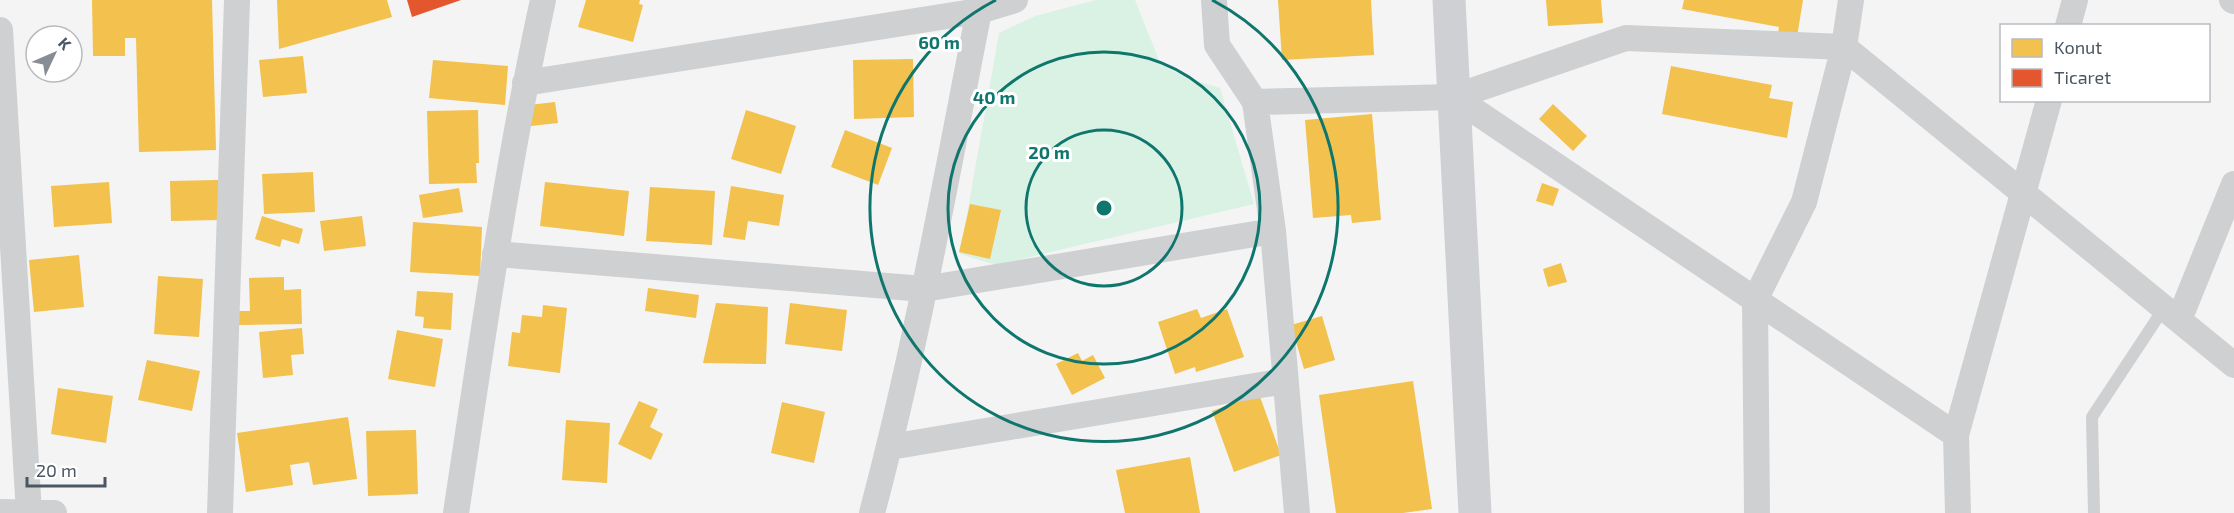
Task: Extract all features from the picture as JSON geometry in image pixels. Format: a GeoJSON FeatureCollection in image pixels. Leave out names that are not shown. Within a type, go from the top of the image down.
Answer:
{"type":"FeatureCollection","features":[{"type":"Feature","properties":{"kind":"main road"},"geometry":{"type":"LineString","coordinates":[[1449,0],[1475,513]]}},
{"type":"Feature","properties":{"kind":"street"},"geometry":{"type":"LineString","coordinates":[[220,513],[237,0]]}},
{"type":"Feature","properties":{"kind":"street"},"geometry":{"type":"LineString","coordinates":[[456,513],[495,254],[525,83],[543,0]]}},
{"type":"Feature","properties":{"kind":"street"},"geometry":{"type":"LineString","coordinates":[[525,83],[979,11],[1015,0]]}},
{"type":"Feature","properties":{"kind":"street"},"geometry":{"type":"LineString","coordinates":[[1214,0],[1217,45],[1255,102],[1273,231],[1297,513]]}},
{"type":"Feature","properties":{"kind":"street"},"geometry":{"type":"LineString","coordinates":[[1757,513],[1755,300],[1804,202],[1844,46],[1851,0]]}},
{"type":"Feature","properties":{"kind":"street"},"geometry":{"type":"LineString","coordinates":[[2069,24],[2075,0]]}},
{"type":"Feature","properties":{"kind":"street"},"geometry":{"type":"LineString","coordinates":[[872,513],[890,447],[924,289],[979,11]]}},
{"type":"Feature","properties":{"kind":"street"},"geometry":{"type":"LineString","coordinates":[[0,30],[29,513]]}},
{"type":"Feature","properties":{"kind":"street"},"geometry":{"type":"LineString","coordinates":[[1255,102],[1454,97],[1626,38],[1844,46],[2234,365]]}},
{"type":"Feature","properties":{"kind":"street"},"geometry":{"type":"LineString","coordinates":[[1454,97],[1956,435]]}},
{"type":"Feature","properties":{"kind":"street"},"geometry":{"type":"LineString","coordinates":[[1958,513],[1956,435],[2025,194],[2048,102]]}},
{"type":"Feature","properties":{"kind":"street"},"geometry":{"type":"LineString","coordinates":[[2172,314],[2234,184]]}},
{"type":"Feature","properties":{"kind":"street"},"geometry":{"type":"LineString","coordinates":[[495,254],[924,289],[1273,231]]}},
{"type":"Feature","properties":{"kind":"street"},"geometry":{"type":"LineString","coordinates":[[890,447],[1285,381]]}},
{"type":"Feature","properties":{"kind":"street"},"geometry":{"type":"LineString","coordinates":[[0,512],[54,513]]}},
{"type":"Feature","properties":{"kind":"lane"},"geometry":{"type":"LineString","coordinates":[[2094,513],[2092,417],[2172,314]]}},
{"type":"Feature","properties":{"kind":"green space"},"geometry":{"type":"Polygon","coordinates":[[[1096,0],[1135,0],[1161,65],[1188,78],[1220,88],[1254,204],[996,265],[960,254],[999,33],[1035,16],[1096,0]]]}},
{"type":"Feature","properties":{"kind":"building: Konut"},"geometry":{"type":"Polygon","coordinates":[[[92,0],[212,0],[216,150],[139,152],[136,38],[125,38],[125,56],[93,56],[92,0]]]}},
{"type":"Feature","properties":{"kind":"building: Konut"},"geometry":{"type":"Polygon","coordinates":[[[277,0],[387,0],[392,17],[279,49],[277,0]]]}},
{"type":"Feature","properties":{"kind":"building: Konut"},"geometry":{"type":"Polygon","coordinates":[[[586,0],[640,0],[639,4],[643,5],[633,42],[578,27],[586,0]]]}},
{"type":"Feature","properties":{"kind":"building: Konut"},"geometry":{"type":"Polygon","coordinates":[[[1278,0],[1371,0],[1374,55],[1282,60],[1278,0]]]}},
{"type":"Feature","properties":{"kind":"building: Konut"},"geometry":{"type":"Polygon","coordinates":[[[1546,0],[1601,0],[1603,23],[1548,26],[1546,0]]]}},
{"type":"Feature","properties":{"kind":"building: Konut"},"geometry":{"type":"Polygon","coordinates":[[[1684,0],[1803,0],[1796,43],[1777,39],[1779,27],[1682,9],[1684,0]]]}},
{"type":"Feature","properties":{"kind":"building: Konut"},"geometry":{"type":"Polygon","coordinates":[[[303,56],[307,93],[263,97],[259,60],[303,56]]]}},
{"type":"Feature","properties":{"kind":"building: Konut"},"geometry":{"type":"Polygon","coordinates":[[[913,59],[914,117],[854,119],[853,60],[913,59]]]}},
{"type":"Feature","properties":{"kind":"building: Konut"},"geometry":{"type":"Polygon","coordinates":[[[433,60],[508,66],[505,105],[429,98],[433,60]]]}},
{"type":"Feature","properties":{"kind":"building: Konut"},"geometry":{"type":"Polygon","coordinates":[[[1671,66],[1772,85],[1769,98],[1793,102],[1787,138],[1662,114],[1671,66]]]}},
{"type":"Feature","properties":{"kind":"building: Konut"},"geometry":{"type":"Polygon","coordinates":[[[555,102],[558,123],[531,126],[529,105],[555,102]]]}},
{"type":"Feature","properties":{"kind":"building: Konut"},"geometry":{"type":"Polygon","coordinates":[[[1553,104],[1587,136],[1573,151],[1539,119],[1553,104]]]}},
{"type":"Feature","properties":{"kind":"building: Konut"},"geometry":{"type":"Polygon","coordinates":[[[478,110],[477,183],[429,184],[427,111],[478,110]]]}},
{"type":"Feature","properties":{"kind":"building: Konut"},"geometry":{"type":"Polygon","coordinates":[[[746,110],[796,126],[781,174],[731,159],[746,110]]]}},
{"type":"Feature","properties":{"kind":"building: Konut"},"geometry":{"type":"Polygon","coordinates":[[[1372,114],[1381,220],[1352,223],[1351,215],[1313,218],[1305,120],[1372,114]]]}},
{"type":"Feature","properties":{"kind":"building: Konut"},"geometry":{"type":"Polygon","coordinates":[[[845,130],[892,148],[878,185],[831,167],[845,130]]]}},
{"type":"Feature","properties":{"kind":"building: Konut"},"geometry":{"type":"Polygon","coordinates":[[[313,172],[315,212],[264,214],[262,174],[313,172]]]}},
{"type":"Feature","properties":{"kind":"building: Konut"},"geometry":{"type":"Polygon","coordinates":[[[218,180],[219,220],[171,221],[170,181],[218,180]]]}},
{"type":"Feature","properties":{"kind":"building: Konut"},"geometry":{"type":"Polygon","coordinates":[[[109,182],[112,223],[54,227],[51,186],[109,182]]]}},
{"type":"Feature","properties":{"kind":"building: Konut"},"geometry":{"type":"Polygon","coordinates":[[[545,182],[629,191],[624,236],[540,226],[545,182]]]}},
{"type":"Feature","properties":{"kind":"building: Konut"},"geometry":{"type":"Polygon","coordinates":[[[1542,183],[1559,189],[1553,206],[1536,201],[1542,183]]]}},
{"type":"Feature","properties":{"kind":"building: Konut"},"geometry":{"type":"Polygon","coordinates":[[[731,186],[784,195],[779,226],[748,221],[745,240],[723,237],[731,186]]]}},
{"type":"Feature","properties":{"kind":"building: Konut"},"geometry":{"type":"Polygon","coordinates":[[[650,187],[715,191],[712,245],[646,241],[650,187]]]}},
{"type":"Feature","properties":{"kind":"building: Konut"},"geometry":{"type":"Polygon","coordinates":[[[459,188],[463,212],[423,218],[419,195],[459,188]]]}},
{"type":"Feature","properties":{"kind":"building: Konut"},"geometry":{"type":"Polygon","coordinates":[[[970,204],[1001,210],[990,259],[959,252],[970,204]]]}},
{"type":"Feature","properties":{"kind":"building: Konut"},"geometry":{"type":"Polygon","coordinates":[[[262,216],[303,229],[299,244],[282,239],[280,247],[255,239],[262,216]]]}},
{"type":"Feature","properties":{"kind":"building: Konut"},"geometry":{"type":"Polygon","coordinates":[[[362,216],[366,246],[324,251],[320,221],[362,216]]]}},
{"type":"Feature","properties":{"kind":"building: Konut"},"geometry":{"type":"Polygon","coordinates":[[[413,222],[482,227],[480,276],[410,272],[413,222]]]}},
{"type":"Feature","properties":{"kind":"building: Konut"},"geometry":{"type":"Polygon","coordinates":[[[79,255],[84,307],[34,312],[29,260],[79,255]]]}},
{"type":"Feature","properties":{"kind":"building: Konut"},"geometry":{"type":"Polygon","coordinates":[[[1561,263],[1567,282],[1548,287],[1543,269],[1561,263]]]}},
{"type":"Feature","properties":{"kind":"building: Konut"},"geometry":{"type":"Polygon","coordinates":[[[158,276],[203,279],[199,337],[154,334],[158,276]]]}},
{"type":"Feature","properties":{"kind":"building: Konut"},"geometry":{"type":"Polygon","coordinates":[[[284,277],[284,290],[301,289],[302,324],[238,325],[238,311],[250,311],[249,278],[284,277]]]}},
{"type":"Feature","properties":{"kind":"building: Konut"},"geometry":{"type":"Polygon","coordinates":[[[648,288],[699,295],[696,318],[645,311],[648,288]]]}},
{"type":"Feature","properties":{"kind":"building: Konut"},"geometry":{"type":"Polygon","coordinates":[[[417,291],[453,293],[451,330],[423,328],[424,317],[415,316],[417,291]]]}},
{"type":"Feature","properties":{"kind":"building: Konut"},"geometry":{"type":"Polygon","coordinates":[[[716,303],[768,307],[766,364],[703,363],[716,303]]]}},
{"type":"Feature","properties":{"kind":"building: Konut"},"geometry":{"type":"Polygon","coordinates":[[[790,303],[847,310],[842,351],[785,344],[790,303]]]}},
{"type":"Feature","properties":{"kind":"building: Konut"},"geometry":{"type":"Polygon","coordinates":[[[543,305],[567,308],[560,373],[508,366],[512,332],[520,333],[522,315],[542,317],[543,305]]]}},
{"type":"Feature","properties":{"kind":"building: Konut"},"geometry":{"type":"Polygon","coordinates":[[[1197,309],[1201,318],[1227,309],[1244,357],[1196,372],[1195,367],[1175,374],[1158,322],[1197,309]]]}},
{"type":"Feature","properties":{"kind":"building: Konut"},"geometry":{"type":"Polygon","coordinates":[[[1322,316],[1335,360],[1304,369],[1291,325],[1322,316]]]}},
{"type":"Feature","properties":{"kind":"building: Konut"},"geometry":{"type":"Polygon","coordinates":[[[302,328],[304,354],[291,355],[293,375],[263,378],[259,332],[302,328]]]}},
{"type":"Feature","properties":{"kind":"building: Konut"},"geometry":{"type":"Polygon","coordinates":[[[397,330],[443,339],[435,387],[388,379],[397,330]]]}},
{"type":"Feature","properties":{"kind":"building: Konut"},"geometry":{"type":"Polygon","coordinates":[[[1078,353],[1082,361],[1093,355],[1105,378],[1072,395],[1056,364],[1078,353]]]}},
{"type":"Feature","properties":{"kind":"building: Konut"},"geometry":{"type":"Polygon","coordinates":[[[147,360],[200,371],[192,411],[138,400],[147,360]]]}},
{"type":"Feature","properties":{"kind":"building: Konut"},"geometry":{"type":"Polygon","coordinates":[[[1413,381],[1432,509],[1403,513],[1336,513],[1319,395],[1413,381]]]}},
{"type":"Feature","properties":{"kind":"building: Konut"},"geometry":{"type":"Polygon","coordinates":[[[58,388],[113,396],[106,443],[51,434],[58,388]]]}},
{"type":"Feature","properties":{"kind":"building: Konut"},"geometry":{"type":"Polygon","coordinates":[[[1259,394],[1281,455],[1234,472],[1212,411],[1259,394]]]}},
{"type":"Feature","properties":{"kind":"building: Konut"},"geometry":{"type":"Polygon","coordinates":[[[639,401],[658,409],[650,427],[663,434],[651,460],[618,444],[639,401]]]}},
{"type":"Feature","properties":{"kind":"building: Konut"},"geometry":{"type":"Polygon","coordinates":[[[782,402],[825,412],[814,463],[771,453],[782,402]]]}},
{"type":"Feature","properties":{"kind":"building: Konut"},"geometry":{"type":"Polygon","coordinates":[[[348,417],[357,479],[313,485],[309,462],[290,465],[293,485],[246,492],[237,433],[348,417]]]}},
{"type":"Feature","properties":{"kind":"building: Konut"},"geometry":{"type":"Polygon","coordinates":[[[566,420],[610,423],[607,483],[562,480],[566,420]]]}},
{"type":"Feature","properties":{"kind":"building: Konut"},"geometry":{"type":"Polygon","coordinates":[[[416,430],[418,494],[368,496],[366,431],[416,430]]]}},
{"type":"Feature","properties":{"kind":"building: Konut"},"geometry":{"type":"Polygon","coordinates":[[[1190,457],[1200,513],[1125,513],[1116,470],[1190,457]]]}},
{"type":"Feature","properties":{"kind":"building: Ticaret"},"geometry":{"type":"Polygon","coordinates":[[[407,0],[461,0],[412,17],[407,0]]]}}]}
